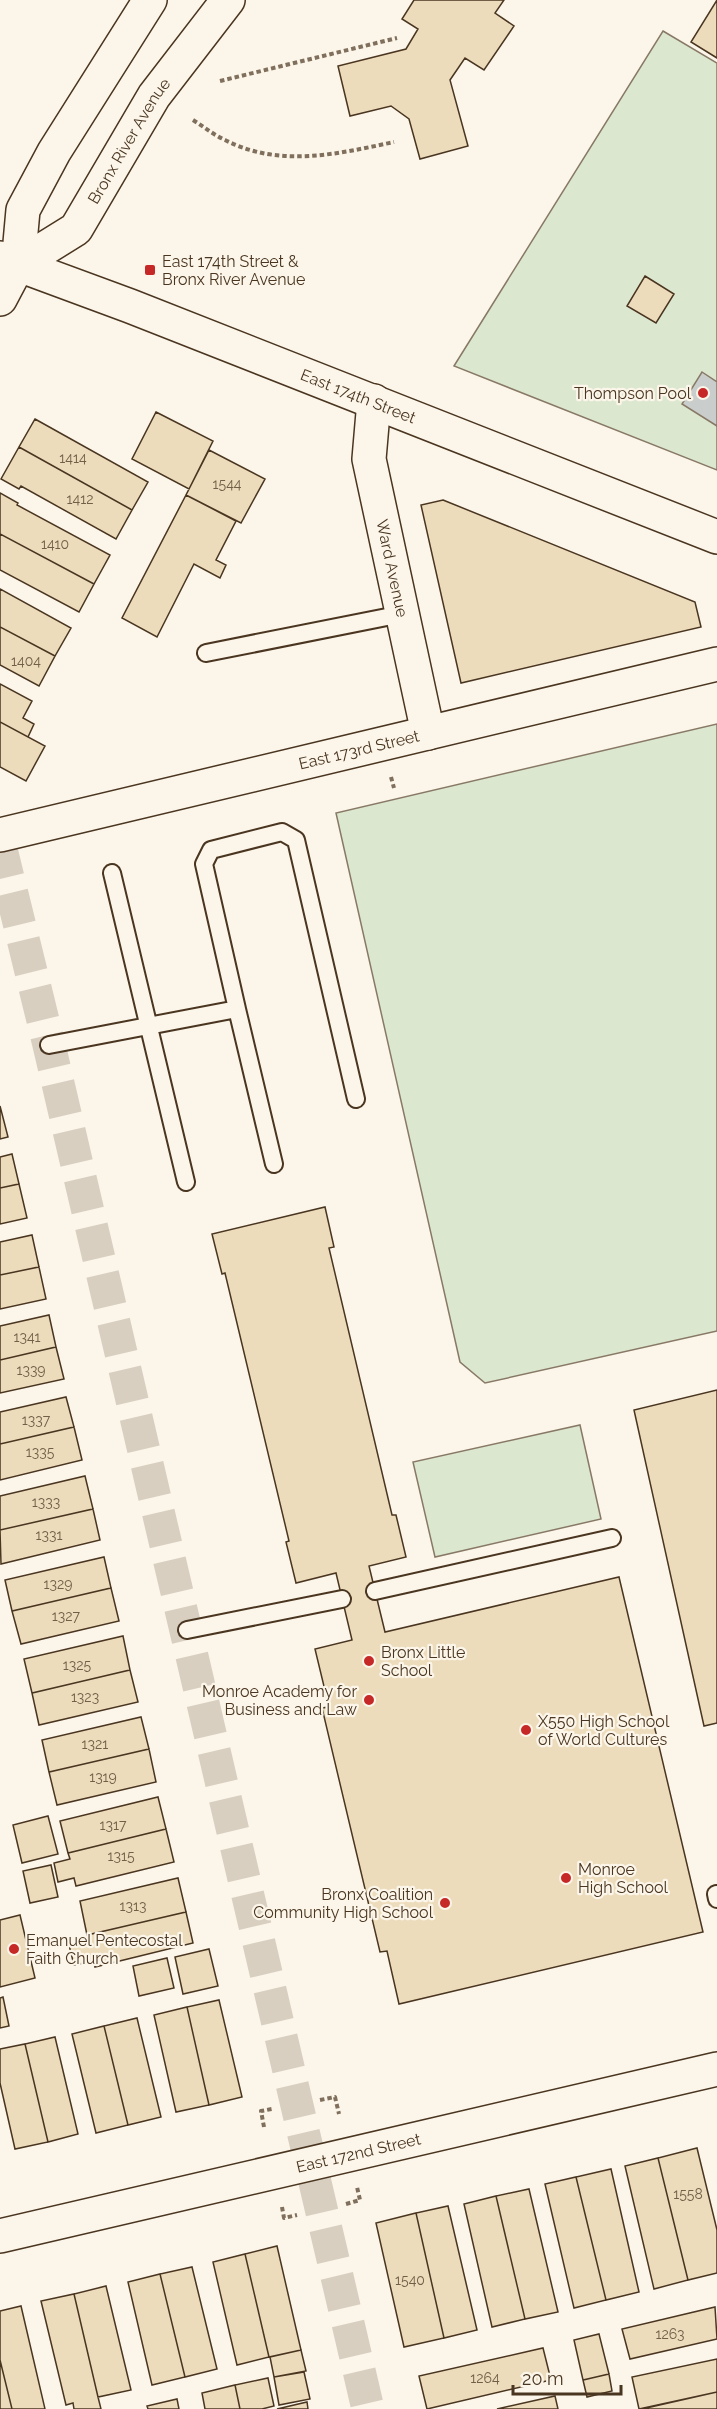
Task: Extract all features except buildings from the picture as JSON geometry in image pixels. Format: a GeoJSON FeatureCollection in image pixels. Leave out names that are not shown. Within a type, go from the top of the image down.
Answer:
{"type":"FeatureCollection","features":[{"type":"Feature","properties":{"kind":"street","name":"Bronx River Avenue"},"geometry":{"type":"LineString","coordinates":[[0,299],[23,210],[54,152],[150,0]]}},
{"type":"Feature","properties":{"kind":"street","name":"Bronx River Avenue"},"geometry":{"type":"LineString","coordinates":[[9,262],[76,229],[154,96],[228,0]]}},
{"type":"Feature","properties":{"kind":"street","name":"East 174th Street"},"geometry":{"type":"LineString","coordinates":[[9,262],[130,306],[717,537]]}},
{"type":"Feature","properties":{"kind":"street","name":"Ward Avenue"},"geometry":{"type":"LineString","coordinates":[[374,401],[369,459],[428,733]]}},
{"type":"Feature","properties":{"kind":"street","name":"East 173rd Street"},"geometry":{"type":"LineString","coordinates":[[0,835],[717,664]]}},
{"type":"Feature","properties":{"kind":"street","name":"East 172nd Street"},"geometry":{"type":"LineString","coordinates":[[0,2236],[717,2069]]}},
{"type":"Feature","properties":{"kind":"lane"},"geometry":{"type":"LineString","coordinates":[[206,653],[402,614]]}},
{"type":"Feature","properties":{"kind":"lane"},"geometry":{"type":"LineString","coordinates":[[274,1164],[204,864],[211,850],[282,832],[296,840],[356,1099]]}},
{"type":"Feature","properties":{"kind":"lane"},"geometry":{"type":"LineString","coordinates":[[112,873],[186,1182]]}},
{"type":"Feature","properties":{"kind":"lane"},"geometry":{"type":"LineString","coordinates":[[49,1045],[237,1009]]}},
{"type":"Feature","properties":{"kind":"lane"},"geometry":{"type":"LineString","coordinates":[[375,1591],[612,1538]]}},
{"type":"Feature","properties":{"kind":"lane"},"geometry":{"type":"LineString","coordinates":[[187,1630],[342,1599]]}},
{"type":"Feature","properties":{"kind":"path"},"geometry":{"type":"LineString","coordinates":[[220,81],[397,38]]}},
{"type":"Feature","properties":{"kind":"path"},"geometry":{"type":"LineString","coordinates":[[193,120],[226,141],[270,156],[298,158],[332,155],[394,142]]}},
{"type":"Feature","properties":{"kind":"path"},"geometry":{"type":"LineString","coordinates":[[320,2100],[335,2097],[339,2114]]}},
{"type":"Feature","properties":{"kind":"path"},"geometry":{"type":"LineString","coordinates":[[264,2127],[261,2111],[272,2109]]}},
{"type":"Feature","properties":{"kind":"path"},"geometry":{"type":"LineString","coordinates":[[346,2204],[360,2200],[357,2186]]}},
{"type":"Feature","properties":{"kind":"path"},"geometry":{"type":"LineString","coordinates":[[281,2203],[284,2218],[297,2215]]}},
{"type":"Feature","properties":{"kind":"green space"},"geometry":{"type":"Polygon","coordinates":[[[663,31],[717,63],[717,470],[454,366],[663,31]]]}},
{"type":"Feature","properties":{"kind":"green space"},"geometry":{"type":"Polygon","coordinates":[[[717,724],[717,1331],[485,1383],[460,1362],[336,813],[717,724]]]}},
{"type":"Feature","properties":{"kind":"green space"},"geometry":{"type":"Polygon","coordinates":[[[580,1425],[601,1519],[435,1557],[413,1462],[580,1425]]]}},
{"type":"Feature","properties":{"kind":"shaded area","name":"Thompson Pool"},"geometry":{"type":"Polygon","coordinates":[[[702,372],[717,382],[717,426],[682,404],[702,372]]]}},
{"type":"Feature","properties":{"kind":"tunnel"},"geometry":{"type":"LineString","coordinates":[[0,845],[49,1045],[368,2409]]}},
{"type":"Feature","properties":{"kind":"place","name":"East 174th Street & Bronx River Avenue"},"geometry":{"type":"Point","coordinates":[150,270]}},
{"type":"Feature","properties":{"kind":"place","name":"Thompson Pool"},"geometry":{"type":"Point","coordinates":[703,393]}},
{"type":"Feature","properties":{"kind":"place","name":"Bronx Little School"},"geometry":{"type":"Point","coordinates":[369,1661]}},
{"type":"Feature","properties":{"kind":"place","name":"Monroe Academy for Business and Law"},"geometry":{"type":"Point","coordinates":[369,1700]}},
{"type":"Feature","properties":{"kind":"place","name":"X550 High School of World Cultures"},"geometry":{"type":"Point","coordinates":[526,1730]}},
{"type":"Feature","properties":{"kind":"place","name":"Monroe High School"},"geometry":{"type":"Point","coordinates":[566,1878]}},
{"type":"Feature","properties":{"kind":"place","name":"Bronx Coalition Community High School"},"geometry":{"type":"Point","coordinates":[445,1903]}},
{"type":"Feature","properties":{"kind":"place","name":"Emanuel Pentecostal Faith Church"},"geometry":{"type":"Point","coordinates":[14,1949]}}]}
